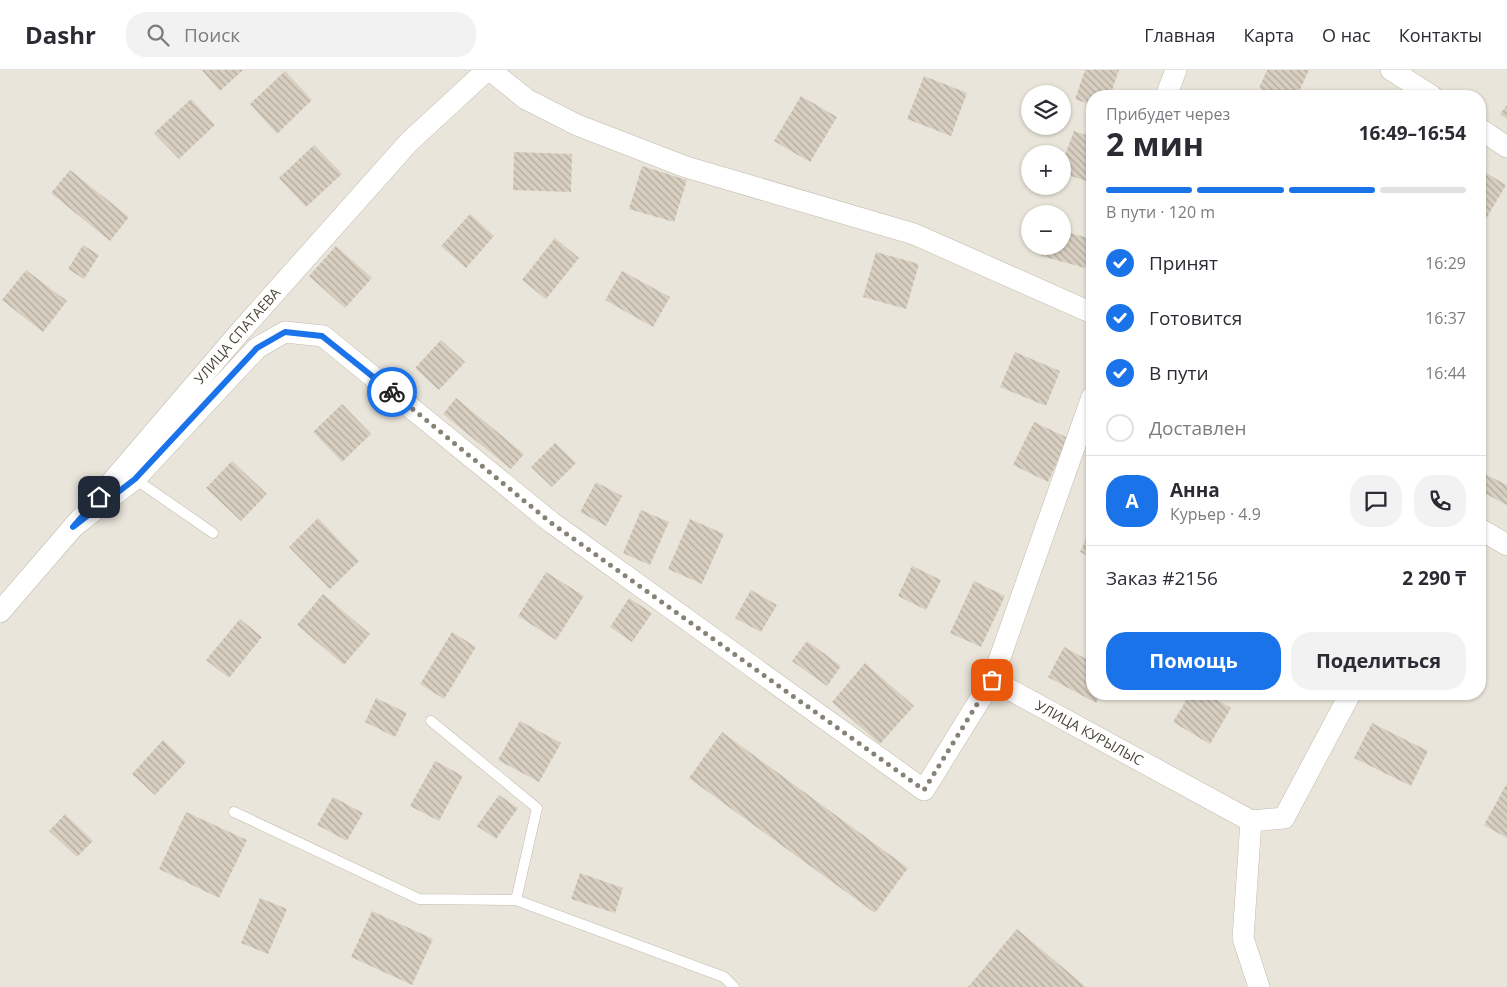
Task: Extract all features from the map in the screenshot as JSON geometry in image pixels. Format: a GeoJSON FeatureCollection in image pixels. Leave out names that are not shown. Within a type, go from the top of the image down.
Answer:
{"type":"FeatureCollection","features":[{"type":"Feature","properties":{"kind":"street"},"geometry":{"type":"LineString","coordinates":[[489,70],[526,99],[577,125],[686,167],[914,234],[1086,310]]}},
{"type":"Feature","properties":{"kind":"street","name":"УЛИЦА СПАТАЕВА"},"geometry":{"type":"LineString","coordinates":[[0,612],[239,333],[409,142],[489,70]]}},
{"type":"Feature","properties":{"kind":"street"},"geometry":{"type":"LineString","coordinates":[[1168,90],[1176,70]]}},
{"type":"Feature","properties":{"kind":"street"},"geometry":{"type":"LineString","coordinates":[[1391,70],[1423,90]]}},
{"type":"Feature","properties":{"kind":"street"},"geometry":{"type":"LineString","coordinates":[[1486,133],[1507,147]]}},
{"type":"Feature","properties":{"kind":"street"},"geometry":{"type":"LineString","coordinates":[[73,527],[135,479],[257,348],[285,332],[322,336],[550,522],[924,790],[992,680],[1086,414]]}},
{"type":"Feature","properties":{"kind":"street"},"geometry":{"type":"LineString","coordinates":[[1486,532],[1506,542]]}},
{"type":"Feature","properties":{"kind":"street","name":"УЛИЦА КУРЫЛЫС"},"geometry":{"type":"LineString","coordinates":[[992,680],[1251,821]]}},
{"type":"Feature","properties":{"kind":"street"},"geometry":{"type":"LineString","coordinates":[[1259,987],[1244,938],[1251,821],[1284,818],[1347,700]]}},
{"type":"Feature","properties":{"kind":"lane"},"geometry":{"type":"LineString","coordinates":[[135,479],[213,533]]}},
{"type":"Feature","properties":{"kind":"lane"},"geometry":{"type":"LineString","coordinates":[[431,721],[537,808],[516,900]]}},
{"type":"Feature","properties":{"kind":"lane"},"geometry":{"type":"LineString","coordinates":[[234,812],[419,899],[516,900],[724,977],[734,987]]}},
{"type":"Feature","properties":{"kind":"shaded area"},"geometry":{"type":"Polygon","coordinates":[[[0,70],[1507,70],[1507,987],[0,987],[0,70]]]}},
{"type":"Feature","properties":{"kind":"building"},"geometry":{"type":"Polygon","coordinates":[[[202,70],[243,70],[220,91],[202,70]]]}},
{"type":"Feature","properties":{"kind":"building"},"geometry":{"type":"Polygon","coordinates":[[[1085,70],[1119,70],[1112,90],[1086,90],[1086,103],[1075,99],[1085,70]]]}},
{"type":"Feature","properties":{"kind":"building"},"geometry":{"type":"Polygon","coordinates":[[[1267,70],[1309,70],[1300,90],[1263,90],[1259,88],[1267,70]]]}},
{"type":"Feature","properties":{"kind":"building"},"geometry":{"type":"Polygon","coordinates":[[[285,71],[312,100],[277,134],[250,104],[285,71]]]}},
{"type":"Feature","properties":{"kind":"building"},"geometry":{"type":"Polygon","coordinates":[[[924,76],[967,93],[951,136],[907,119],[924,76]]]}},
{"type":"Feature","properties":{"kind":"building"},"geometry":{"type":"Polygon","coordinates":[[[801,96],[837,117],[810,162],[774,141],[801,96]]]}},
{"type":"Feature","properties":{"kind":"building"},"geometry":{"type":"Polygon","coordinates":[[[191,99],[215,125],[179,159],[154,133],[191,99]]]}},
{"type":"Feature","properties":{"kind":"building"},"geometry":{"type":"Polygon","coordinates":[[[1507,105],[1507,119],[1500,114],[1507,105]]]}},
{"type":"Feature","properties":{"kind":"building"},"geometry":{"type":"Polygon","coordinates":[[[1074,131],[1086,135],[1086,181],[1071,176],[1071,145],[1069,145],[1074,131]]]}},
{"type":"Feature","properties":{"kind":"building"},"geometry":{"type":"Polygon","coordinates":[[[314,145],[342,174],[306,207],[279,178],[314,145]]]}},
{"type":"Feature","properties":{"kind":"building"},"geometry":{"type":"Polygon","coordinates":[[[514,152],[572,154],[571,192],[513,190],[514,152]]]}},
{"type":"Feature","properties":{"kind":"building"},"geometry":{"type":"Polygon","coordinates":[[[642,166],[687,180],[674,222],[629,209],[642,166]]]}},
{"type":"Feature","properties":{"kind":"building"},"geometry":{"type":"Polygon","coordinates":[[[70,170],[129,217],[110,241],[51,193],[70,170]]]}},
{"type":"Feature","properties":{"kind":"building"},"geometry":{"type":"Polygon","coordinates":[[[1486,173],[1506,185],[1486,219],[1486,173]]]}},
{"type":"Feature","properties":{"kind":"building"},"geometry":{"type":"Polygon","coordinates":[[[470,214],[494,236],[466,268],[441,246],[470,214]]]}},
{"type":"Feature","properties":{"kind":"building"},"geometry":{"type":"Polygon","coordinates":[[[1071,233],[1086,237],[1086,268],[1041,256],[1071,255],[1071,233]]]}},
{"type":"Feature","properties":{"kind":"building"},"geometry":{"type":"Polygon","coordinates":[[[555,238],[579,258],[546,299],[522,280],[555,238]]]}},
{"type":"Feature","properties":{"kind":"building"},"geometry":{"type":"Polygon","coordinates":[[[83,245],[99,255],[84,279],[68,269],[83,245]]]}},
{"type":"Feature","properties":{"kind":"building"},"geometry":{"type":"Polygon","coordinates":[[[336,246],[372,278],[345,308],[309,276],[336,246]]]}},
{"type":"Feature","properties":{"kind":"building"},"geometry":{"type":"Polygon","coordinates":[[[876,252],[919,264],[906,309],[863,297],[876,252]]]}},
{"type":"Feature","properties":{"kind":"building"},"geometry":{"type":"Polygon","coordinates":[[[26,270],[67,301],[43,332],[2,300],[26,270]]]}},
{"type":"Feature","properties":{"kind":"building"},"geometry":{"type":"Polygon","coordinates":[[[622,271],[670,297],[653,327],[605,300],[622,271]]]}},
{"type":"Feature","properties":{"kind":"building"},"geometry":{"type":"Polygon","coordinates":[[[441,340],[465,362],[439,390],[415,368],[441,340]]]}},
{"type":"Feature","properties":{"kind":"building"},"geometry":{"type":"Polygon","coordinates":[[[1015,352],[1060,371],[1046,406],[1000,387],[1015,352]]]}},
{"type":"Feature","properties":{"kind":"building"},"geometry":{"type":"Polygon","coordinates":[[[456,398],[524,454],[511,469],[443,414],[456,398]]]}},
{"type":"Feature","properties":{"kind":"building"},"geometry":{"type":"Polygon","coordinates":[[[342,404],[371,434],[342,462],[313,432],[342,404]]]}},
{"type":"Feature","properties":{"kind":"building"},"geometry":{"type":"Polygon","coordinates":[[[1034,422],[1068,438],[1048,482],[1013,465],[1034,422]]]}},
{"type":"Feature","properties":{"kind":"building"},"geometry":{"type":"Polygon","coordinates":[[[555,443],[576,463],[552,487],[531,467],[555,443]]]}},
{"type":"Feature","properties":{"kind":"building"},"geometry":{"type":"Polygon","coordinates":[[[232,461],[267,494],[241,521],[206,488],[232,461]]]}},
{"type":"Feature","properties":{"kind":"building"},"geometry":{"type":"Polygon","coordinates":[[[1486,474],[1507,485],[1507,505],[1486,494],[1486,474]]]}},
{"type":"Feature","properties":{"kind":"building"},"geometry":{"type":"Polygon","coordinates":[[[596,482],[622,496],[606,526],[580,512],[596,482]]]}},
{"type":"Feature","properties":{"kind":"building"},"geometry":{"type":"Polygon","coordinates":[[[641,510],[669,522],[650,565],[623,553],[641,510]]]}},
{"type":"Feature","properties":{"kind":"building"},"geometry":{"type":"Polygon","coordinates":[[[318,518],[359,561],[330,589],[289,547],[318,518]]]}},
{"type":"Feature","properties":{"kind":"building"},"geometry":{"type":"Polygon","coordinates":[[[690,519],[724,534],[702,584],[668,569],[690,519]]]}},
{"type":"Feature","properties":{"kind":"building"},"geometry":{"type":"Polygon","coordinates":[[[1086,538],[1086,555],[1080,552],[1086,538]]]}},
{"type":"Feature","properties":{"kind":"building"},"geometry":{"type":"Polygon","coordinates":[[[912,566],[941,580],[926,610],[898,596],[912,566]]]}},
{"type":"Feature","properties":{"kind":"building"},"geometry":{"type":"Polygon","coordinates":[[[546,572],[584,596],[556,640],[518,616],[546,572]]]}},
{"type":"Feature","properties":{"kind":"building"},"geometry":{"type":"Polygon","coordinates":[[[974,581],[1005,596],[981,647],[950,633],[974,581]]]}},
{"type":"Feature","properties":{"kind":"building"},"geometry":{"type":"Polygon","coordinates":[[[751,590],[777,605],[761,632],[735,618],[751,590]]]}},
{"type":"Feature","properties":{"kind":"building"},"geometry":{"type":"Polygon","coordinates":[[[323,594],[370,634],[344,665],[297,625],[323,594]]]}},
{"type":"Feature","properties":{"kind":"building"},"geometry":{"type":"Polygon","coordinates":[[[629,598],[652,613],[632,642],[610,627],[629,598]]]}},
{"type":"Feature","properties":{"kind":"building"},"geometry":{"type":"Polygon","coordinates":[[[240,619],[262,637],[229,678],[206,660],[240,619]]]}},
{"type":"Feature","properties":{"kind":"building"},"geometry":{"type":"Polygon","coordinates":[[[452,632],[476,647],[444,699],[420,684],[452,632]]]}},
{"type":"Feature","properties":{"kind":"building"},"geometry":{"type":"Polygon","coordinates":[[[807,641],[841,666],[827,686],[792,661],[807,641]]]}},
{"type":"Feature","properties":{"kind":"building"},"geometry":{"type":"Polygon","coordinates":[[[1064,647],[1086,659],[1086,698],[1048,677],[1064,647]]]}},
{"type":"Feature","properties":{"kind":"building"},"geometry":{"type":"Polygon","coordinates":[[[865,663],[914,706],[880,744],[832,702],[865,663]]]}},
{"type":"Feature","properties":{"kind":"building"},"geometry":{"type":"Polygon","coordinates":[[[376,698],[407,713],[395,737],[365,722],[376,698]]]}},
{"type":"Feature","properties":{"kind":"building"},"geometry":{"type":"Polygon","coordinates":[[[1186,700],[1217,700],[1231,708],[1210,744],[1173,722],[1186,700]]]}},
{"type":"Feature","properties":{"kind":"building"},"geometry":{"type":"Polygon","coordinates":[[[520,721],[561,743],[539,782],[498,760],[520,721]]]}},
{"type":"Feature","properties":{"kind":"building"},"geometry":{"type":"Polygon","coordinates":[[[1372,723],[1428,751],[1411,786],[1354,758],[1372,723]]]}},
{"type":"Feature","properties":{"kind":"building"},"geometry":{"type":"Polygon","coordinates":[[[722,732],[908,868],[875,913],[689,778],[722,732]]]}},
{"type":"Feature","properties":{"kind":"building"},"geometry":{"type":"Polygon","coordinates":[[[163,740],[186,762],[155,795],[132,774],[163,740]]]}},
{"type":"Feature","properties":{"kind":"building"},"geometry":{"type":"Polygon","coordinates":[[[435,761],[463,776],[439,821],[410,806],[435,761]]]}},
{"type":"Feature","properties":{"kind":"building"},"geometry":{"type":"Polygon","coordinates":[[[1507,783],[1507,838],[1484,825],[1507,783]]]}},
{"type":"Feature","properties":{"kind":"building"},"geometry":{"type":"Polygon","coordinates":[[[499,795],[518,808],[496,839],[477,826],[499,795]]]}},
{"type":"Feature","properties":{"kind":"building"},"geometry":{"type":"Polygon","coordinates":[[[333,797],[363,813],[347,841],[317,825],[333,797]]]}},
{"type":"Feature","properties":{"kind":"building"},"geometry":{"type":"Polygon","coordinates":[[[186,812],[247,840],[219,898],[159,869],[186,812]]]}},
{"type":"Feature","properties":{"kind":"building"},"geometry":{"type":"Polygon","coordinates":[[[65,814],[93,841],[77,857],[49,831],[65,814]]]}},
{"type":"Feature","properties":{"kind":"building"},"geometry":{"type":"Polygon","coordinates":[[[580,873],[623,888],[615,913],[571,899],[580,873]]]}},
{"type":"Feature","properties":{"kind":"building"},"geometry":{"type":"Polygon","coordinates":[[[260,898],[287,909],[268,954],[241,943],[260,898]]]}},
{"type":"Feature","properties":{"kind":"building"},"geometry":{"type":"Polygon","coordinates":[[[372,911],[433,939],[412,985],[351,957],[372,911]]]}},
{"type":"Feature","properties":{"kind":"building"},"geometry":{"type":"Polygon","coordinates":[[[1017,929],[1086,987],[968,987],[1017,929]]]}},
{"type":"Feature","properties":{"kind":"way so far"},"geometry":{"type":"LineString","coordinates":[[392,392],[550,522],[924,790],[992,680]]}},
{"type":"Feature","properties":{"kind":"route"},"geometry":{"type":"LineString","coordinates":[[99,497],[73,527],[135,479],[257,348],[285,332],[322,336],[392,392]]}}]}
